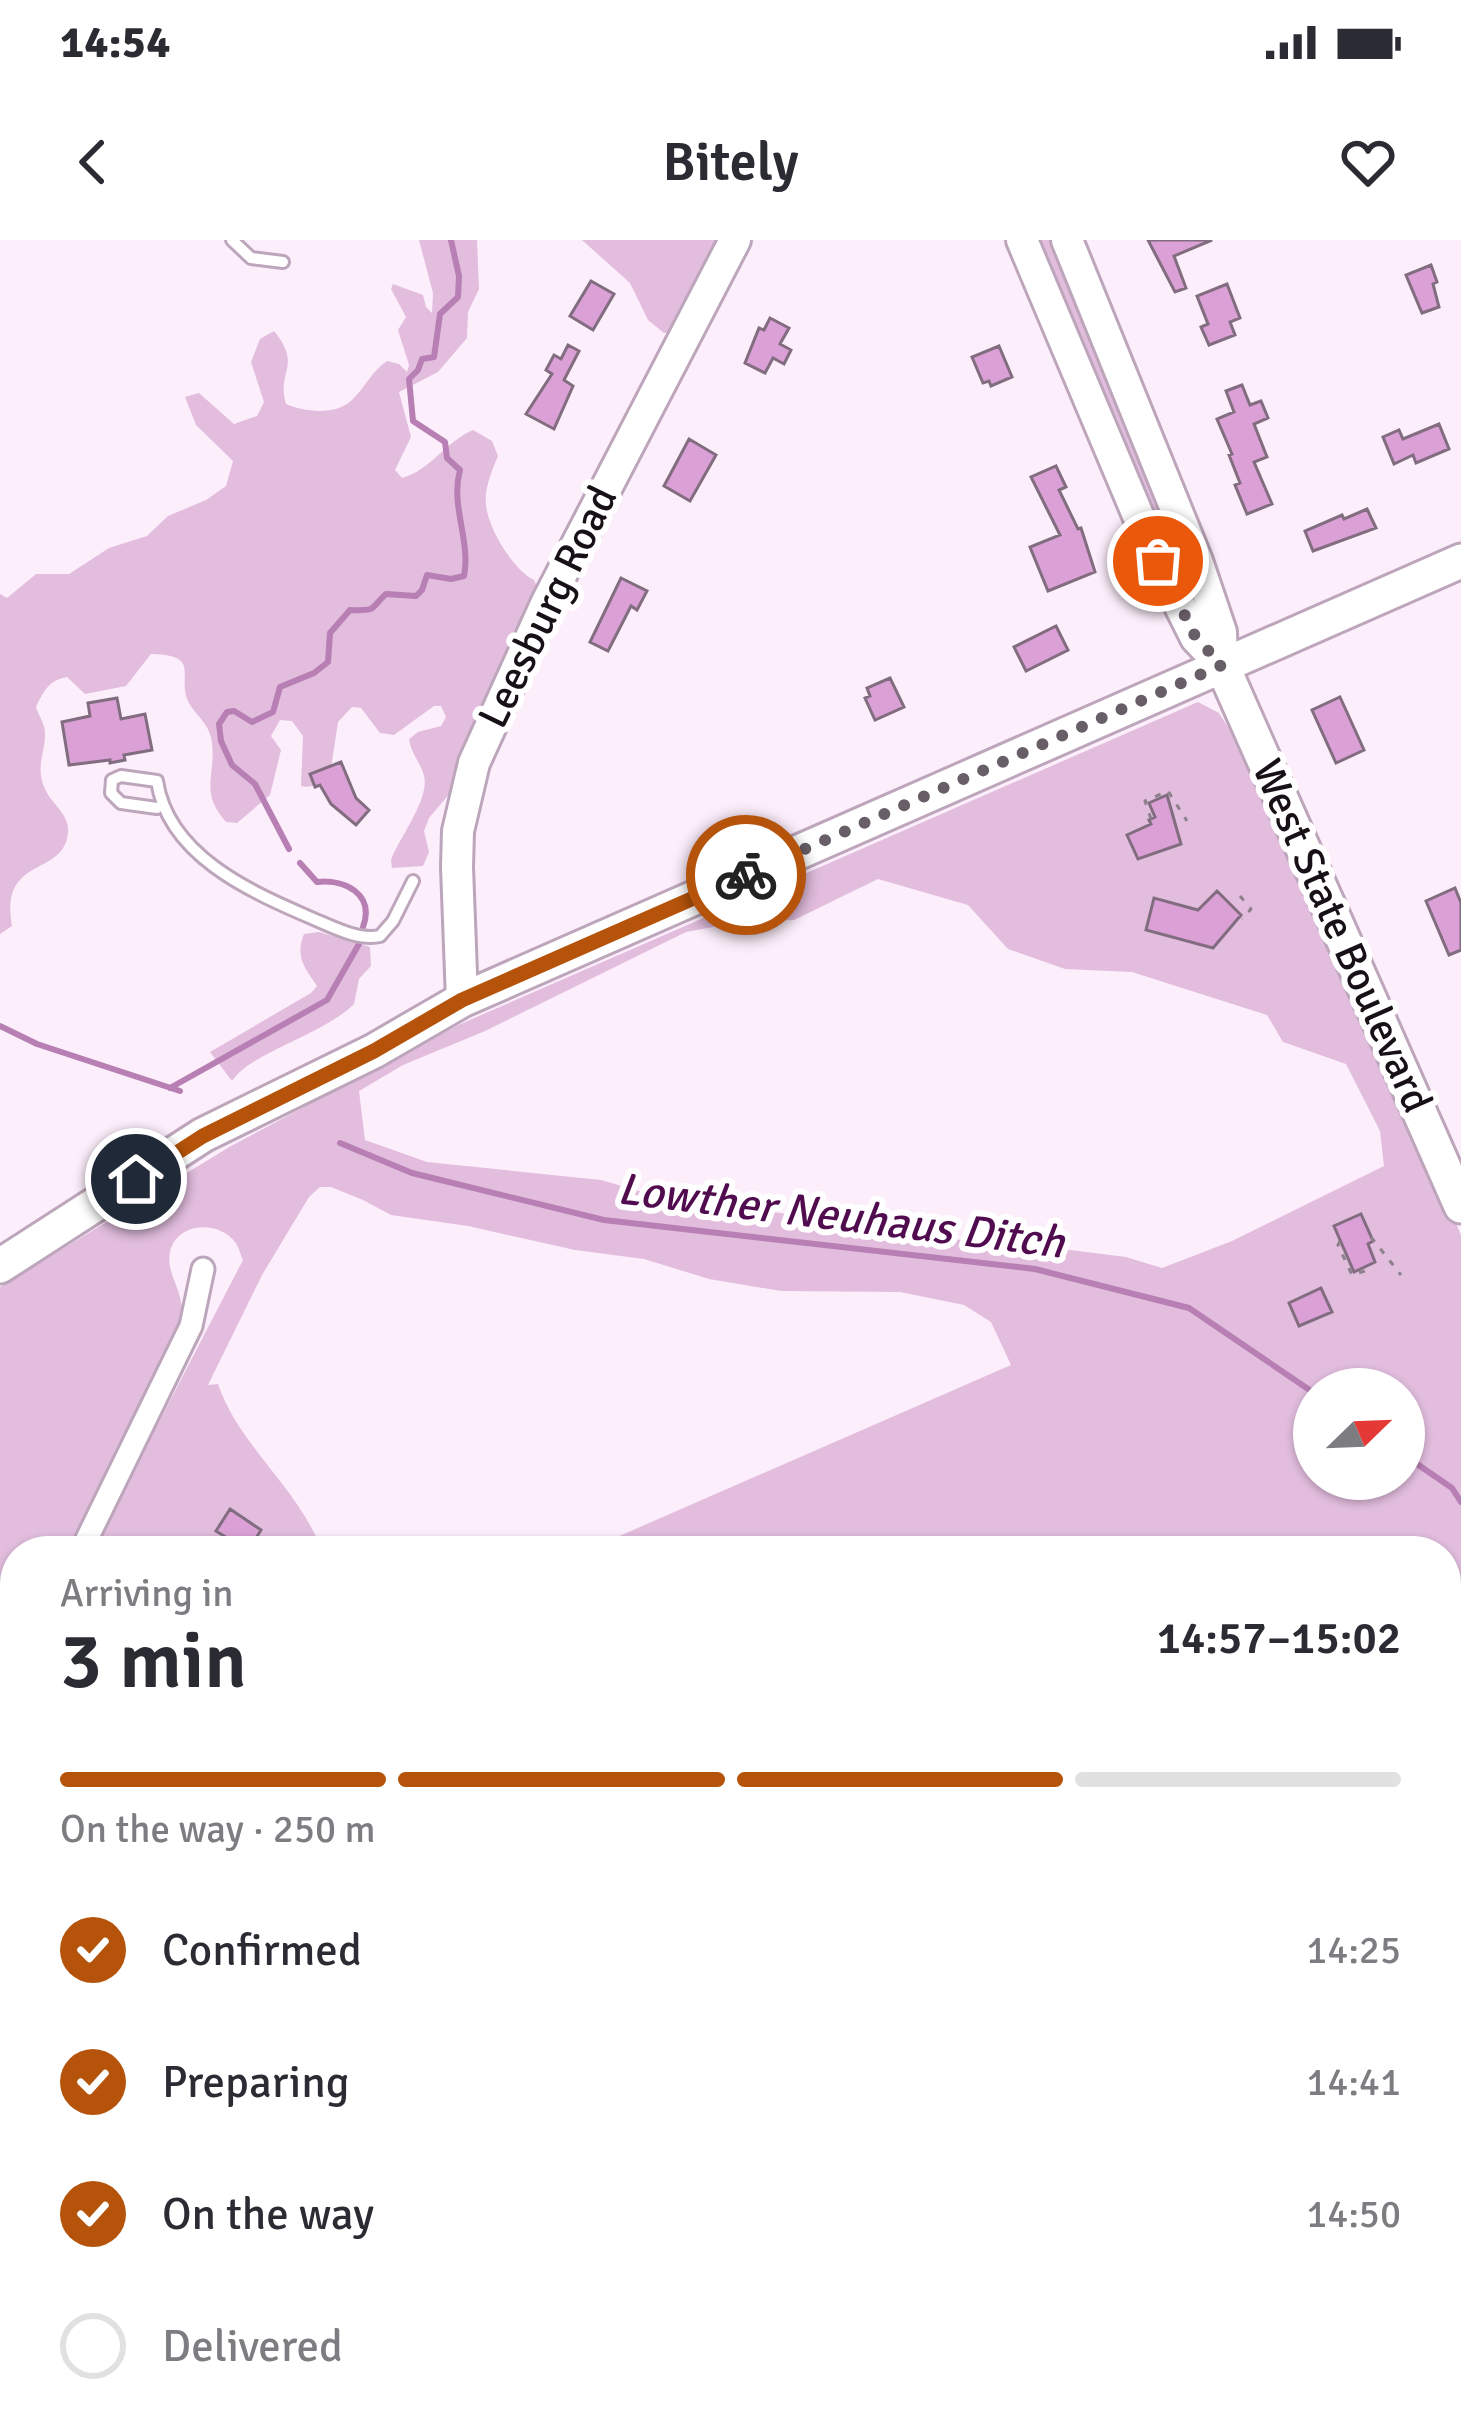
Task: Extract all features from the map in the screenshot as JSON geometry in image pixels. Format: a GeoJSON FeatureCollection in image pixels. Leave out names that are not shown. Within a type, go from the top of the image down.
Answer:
{"type":"FeatureCollection","features":[{"type":"Feature","properties":{"kind":"main road","name":"Leesburg Road"},"geometry":{"type":"LineString","coordinates":[[462,1000],[458,831],[474,763],[547,602],[735,240]]}},
{"type":"Feature","properties":{"kind":"main road","name":"West State Boulevard"},"geometry":{"type":"LineString","coordinates":[[1022,240],[1156,558],[1196,638],[1222,665],[1461,1206]]}},
{"type":"Feature","properties":{"kind":"main road","name":"West State Boulevard"},"geometry":{"type":"LineString","coordinates":[[1067,240],[1197,561],[1221,632],[1222,665]]}},
{"type":"Feature","properties":{"kind":"main road"},"geometry":{"type":"LineString","coordinates":[[0,1266],[203,1136],[374,1051],[462,1000],[1461,561]]}},
{"type":"Feature","properties":{"kind":"street"},"geometry":{"type":"LineString","coordinates":[[88,1536],[191,1326],[203,1269]]}},
{"type":"Feature","properties":{"kind":"lane"},"geometry":{"type":"LineString","coordinates":[[232,240],[251,258],[284,262]]}},
{"type":"Feature","properties":{"kind":"lane"},"geometry":{"type":"LineString","coordinates":[[157,808],[122,803],[111,793],[112,780],[121,776],[157,781],[170,818],[219,871],[256,894],[359,936],[380,936],[387,930],[413,881]]}},
{"type":"Feature","properties":{"kind":"path"},"geometry":{"type":"LineString","coordinates":[[1151,819],[1145,801],[1168,791],[1187,821]]}},
{"type":"Feature","properties":{"kind":"path"},"geometry":{"type":"LineString","coordinates":[[1240,896],[1251,909],[1242,919]]}},
{"type":"Feature","properties":{"kind":"path"},"geometry":{"type":"LineString","coordinates":[[1371,1237],[1401,1275]]}},
{"type":"Feature","properties":{"kind":"path"},"geometry":{"type":"LineString","coordinates":[[1340,1240],[1352,1275],[1368,1270]]}},
{"type":"Feature","properties":{"kind":"shaded area"},"geometry":{"type":"Polygon","coordinates":[[[419,240],[477,240],[479,289],[468,312],[467,338],[438,372],[399,392],[411,437],[395,470],[402,478],[412,474],[473,430],[492,441],[498,456],[486,492],[491,525],[540,593],[494,678],[471,737],[463,778],[429,818],[424,831],[429,852],[423,866],[392,868],[391,860],[425,785],[409,739],[441,726],[446,717],[441,706],[434,706],[394,735],[380,733],[361,708],[352,707],[338,722],[330,775],[309,787],[301,786],[303,736],[292,721],[280,720],[271,736],[281,750],[270,795],[237,823],[226,822],[211,792],[211,736],[189,703],[183,663],[151,654],[126,686],[85,694],[67,677],[51,684],[41,696],[36,707],[45,730],[42,781],[65,817],[67,839],[52,859],[21,878],[11,904],[12,926],[0,934],[0,594],[7,598],[36,574],[69,574],[109,548],[147,536],[168,516],[226,486],[233,461],[196,425],[185,397],[199,393],[234,424],[257,416],[264,402],[251,362],[260,339],[274,331],[287,353],[286,404],[294,407],[338,408],[358,394],[387,361],[407,372],[398,330],[406,317],[391,289],[393,284],[423,295],[432,313],[433,293],[419,240]]]}},
{"type":"Feature","properties":{"kind":"shaded area"},"geometry":{"type":"Polygon","coordinates":[[[582,240],[737,240],[673,332],[664,333],[648,320],[630,283],[582,240]]]}},
{"type":"Feature","properties":{"kind":"shaded area"},"geometry":{"type":"Polygon","coordinates":[[[1029,240],[1060,240],[1148,454],[1204,625],[1169,543],[1131,481],[1029,240]]]}},
{"type":"Feature","properties":{"kind":"shaded area"},"geometry":{"type":"Polygon","coordinates":[[[1198,702],[1219,713],[1251,763],[1298,881],[1461,1235],[1461,1536],[619,1536],[1011,1365],[991,1322],[964,1305],[900,1292],[781,1291],[709,1279],[644,1259],[391,1215],[331,1187],[320,1187],[309,1197],[262,1275],[208,1385],[218,1384],[240,1427],[315,1536],[100,1536],[243,1260],[228,1235],[199,1228],[181,1235],[170,1252],[181,1319],[77,1536],[0,1536],[0,1287],[231,1146],[456,1026],[1198,702]],[[878,879],[794,920],[745,921],[686,932],[485,1031],[403,1065],[359,1091],[365,1140],[427,1162],[601,1180],[663,1198],[851,1222],[925,1238],[1006,1242],[1126,1257],[1162,1268],[1232,1241],[1384,1166],[1380,1131],[1346,1064],[1283,1042],[1267,1015],[1132,972],[1065,969],[1008,949],[968,905],[878,879]]]}},
{"type":"Feature","properties":{"kind":"shaded area"},"geometry":{"type":"Polygon","coordinates":[[[319,932],[370,947],[371,966],[359,979],[354,1004],[325,1025],[255,1061],[232,1081],[210,1052],[311,993],[317,986],[300,949],[304,934],[319,932]]]}},
{"type":"Feature","properties":{"kind":"building"},"geometry":{"type":"Polygon","coordinates":[[[1148,240],[1212,240],[1174,256],[1186,288],[1175,292],[1148,240]]]}},
{"type":"Feature","properties":{"kind":"building"},"geometry":{"type":"Polygon","coordinates":[[[1431,265],[1439,307],[1422,313],[1406,275],[1431,265]]]}},
{"type":"Feature","properties":{"kind":"building"},"geometry":{"type":"Polygon","coordinates":[[[591,281],[614,294],[593,330],[570,316],[591,281]]]}},
{"type":"Feature","properties":{"kind":"building"},"geometry":{"type":"Polygon","coordinates":[[[1227,284],[1240,318],[1230,322],[1235,335],[1209,345],[1201,327],[1208,324],[1197,296],[1227,284]]]}},
{"type":"Feature","properties":{"kind":"building"},"geometry":{"type":"Polygon","coordinates":[[[770,318],[789,328],[780,344],[791,350],[784,364],[773,358],[765,373],[745,363],[759,328],[764,330],[770,318]]]}},
{"type":"Feature","properties":{"kind":"building"},"geometry":{"type":"Polygon","coordinates":[[[568,345],[579,351],[564,380],[573,386],[554,429],[526,414],[552,374],[546,370],[554,355],[561,359],[568,345]]]}},
{"type":"Feature","properties":{"kind":"building"},"geometry":{"type":"Polygon","coordinates":[[[999,346],[1012,377],[991,386],[989,381],[983,383],[972,357],[999,346]]]}},
{"type":"Feature","properties":{"kind":"building"},"geometry":{"type":"Polygon","coordinates":[[[1242,385],[1250,405],[1261,401],[1268,418],[1254,424],[1267,457],[1254,462],[1272,504],[1247,514],[1235,485],[1240,483],[1232,454],[1217,419],[1234,412],[1226,391],[1242,385]]]}},
{"type":"Feature","properties":{"kind":"building"},"geometry":{"type":"Polygon","coordinates":[[[1439,424],[1449,449],[1416,463],[1413,455],[1394,464],[1383,437],[1399,430],[1403,439],[1439,424]]]}},
{"type":"Feature","properties":{"kind":"building"},"geometry":{"type":"Polygon","coordinates":[[[689,439],[716,455],[690,501],[664,486],[689,439]]]}},
{"type":"Feature","properties":{"kind":"building"},"geometry":{"type":"Polygon","coordinates":[[[1056,466],[1066,487],[1059,490],[1081,528],[1095,572],[1048,591],[1030,547],[1060,535],[1031,477],[1056,466]]]}},
{"type":"Feature","properties":{"kind":"building"},"geometry":{"type":"Polygon","coordinates":[[[1367,509],[1376,528],[1313,551],[1305,531],[1367,509]]]}},
{"type":"Feature","properties":{"kind":"building"},"geometry":{"type":"Polygon","coordinates":[[[621,578],[647,591],[637,610],[631,606],[608,651],[590,642],[621,578]]]}},
{"type":"Feature","properties":{"kind":"building"},"geometry":{"type":"Polygon","coordinates":[[[1056,626],[1068,650],[1026,671],[1014,647],[1056,626]]]}},
{"type":"Feature","properties":{"kind":"building"},"geometry":{"type":"Polygon","coordinates":[[[890,678],[904,707],[875,720],[865,698],[870,696],[867,688],[890,678]]]}},
{"type":"Feature","properties":{"kind":"building"},"geometry":{"type":"Polygon","coordinates":[[[1340,697],[1364,750],[1336,763],[1312,710],[1340,697]]]}},
{"type":"Feature","properties":{"kind":"building"},"geometry":{"type":"Polygon","coordinates":[[[117,698],[121,719],[145,714],[152,750],[110,763],[69,765],[62,722],[90,716],[88,703],[117,698]]]}},
{"type":"Feature","properties":{"kind":"building"},"geometry":{"type":"Polygon","coordinates":[[[341,762],[356,798],[369,810],[356,825],[331,804],[320,785],[315,787],[310,774],[341,762]]]}},
{"type":"Feature","properties":{"kind":"building"},"geometry":{"type":"Polygon","coordinates":[[[1167,795],[1181,844],[1138,859],[1127,835],[1151,824],[1149,820],[1155,817],[1149,803],[1167,795]]]}},
{"type":"Feature","properties":{"kind":"building"},"geometry":{"type":"Polygon","coordinates":[[[1455,888],[1461,903],[1461,950],[1449,955],[1426,901],[1455,888]]]}},
{"type":"Feature","properties":{"kind":"building"},"geometry":{"type":"Polygon","coordinates":[[[1217,891],[1241,915],[1213,948],[1146,930],[1154,898],[1198,910],[1217,891]]]}},
{"type":"Feature","properties":{"kind":"building"},"geometry":{"type":"Polygon","coordinates":[[[1361,1214],[1373,1241],[1368,1244],[1375,1262],[1354,1272],[1334,1226],[1361,1214]]]}},
{"type":"Feature","properties":{"kind":"building"},"geometry":{"type":"Polygon","coordinates":[[[1321,1288],[1332,1312],[1299,1326],[1289,1303],[1321,1288]]]}},
{"type":"Feature","properties":{"kind":"building"},"geometry":{"type":"Polygon","coordinates":[[[230,1509],[261,1530],[257,1536],[224,1536],[216,1531],[230,1509]]]}},
{"type":"Feature","properties":{"kind":"waterway"},"geometry":{"type":"LineString","coordinates":[[289,849],[255,784],[232,765],[219,724],[227,712],[252,722],[273,712],[280,687],[328,662],[330,633],[350,610],[370,609],[386,594],[416,596],[427,575],[464,576],[457,497],[460,470],[447,458],[445,442],[413,421],[409,379],[422,359],[434,357],[440,314],[458,297],[451,240]]}},
{"type":"Feature","properties":{"kind":"waterway"},"geometry":{"type":"LineString","coordinates":[[300,863],[317,882],[347,886],[361,897],[366,915],[363,927]]}},
{"type":"Feature","properties":{"kind":"waterway"},"geometry":{"type":"LineString","coordinates":[[170,1088],[327,1000],[359,944]]}},
{"type":"Feature","properties":{"kind":"waterway","name":"Lowther Neuhaus Ditch"},"geometry":{"type":"LineString","coordinates":[[0,1026],[37,1044],[180,1091]]}},
{"type":"Feature","properties":{"kind":"waterway","name":"Lowther Neuhaus Ditch"},"geometry":{"type":"LineString","coordinates":[[340,1143],[412,1173],[604,1220],[1035,1269],[1189,1308],[1293,1379]]}},
{"type":"Feature","properties":{"kind":"waterway","name":"Lowther Neuhaus Ditch"},"geometry":{"type":"LineString","coordinates":[[1425,1469],[1452,1488],[1461,1502]]}},
{"type":"Feature","properties":{"kind":"way so far"},"geometry":{"type":"LineString","coordinates":[[746,875],[1222,665],[1196,638],[1158,561]]}},
{"type":"Feature","properties":{"kind":"route"},"geometry":{"type":"LineString","coordinates":[[136,1179],[203,1136],[374,1051],[462,1000],[746,875]]}}]}
